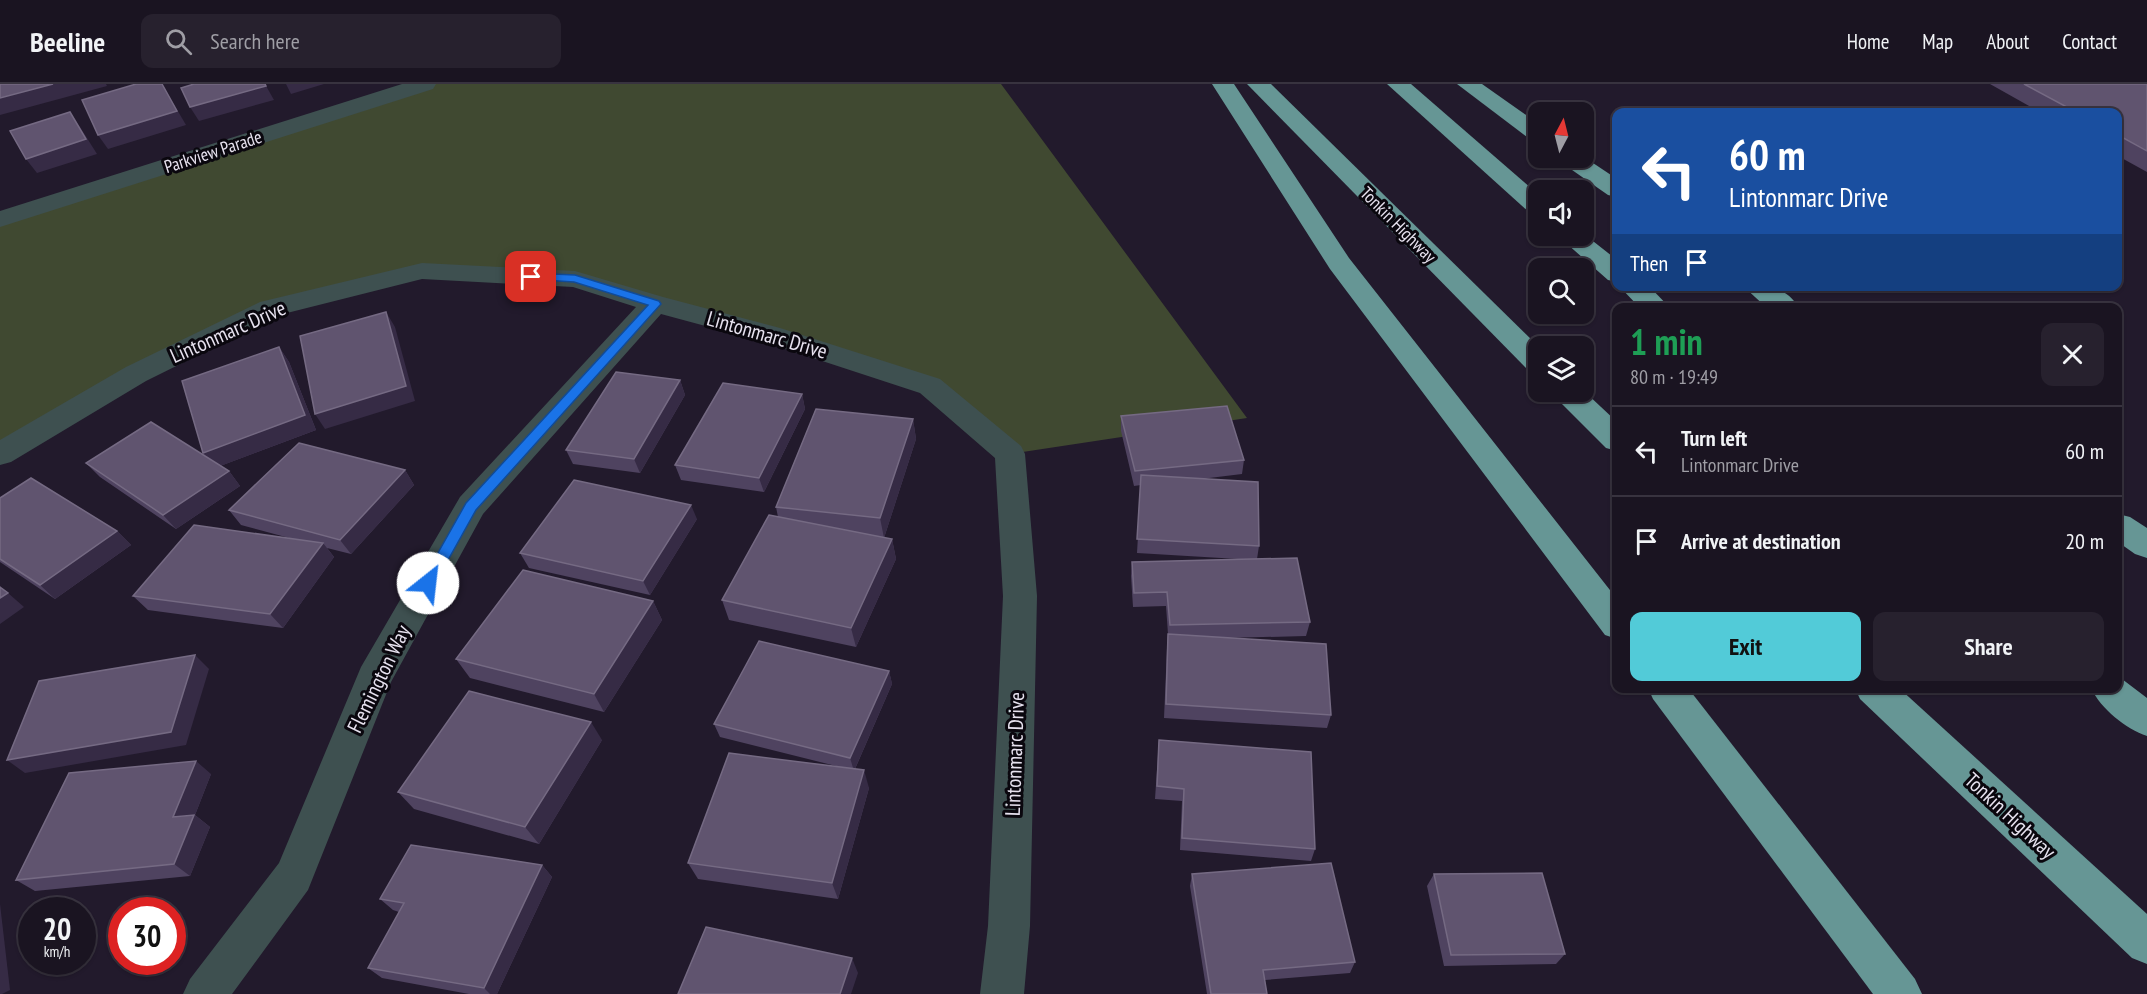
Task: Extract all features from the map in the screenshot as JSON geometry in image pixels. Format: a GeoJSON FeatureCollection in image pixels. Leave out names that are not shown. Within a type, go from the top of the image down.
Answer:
{"type":"FeatureCollection","features":[{"type":"Feature","properties":{"kind":"highway"},"geometry":{"type":"LineString","coordinates":[[1223,84],[1339,263],[1612,618]]}},
{"type":"Feature","properties":{"kind":"highway","name":"Tonkin Highway"},"geometry":{"type":"LineString","coordinates":[[1258,84],[1528,353]]}},
{"type":"Feature","properties":{"kind":"highway"},"geometry":{"type":"LineString","coordinates":[[1398,84],[1528,198]]}},
{"type":"Feature","properties":{"kind":"highway"},"geometry":{"type":"LineString","coordinates":[[1468,84],[1528,127]]}},
{"type":"Feature","properties":{"kind":"highway"},"geometry":{"type":"LineString","coordinates":[[1585,168],[1612,187]]}},
{"type":"Feature","properties":{"kind":"highway"},"geometry":{"type":"LineString","coordinates":[[1583,246],[1612,270]]}},
{"type":"Feature","properties":{"kind":"highway"},"geometry":{"type":"LineString","coordinates":[[1638,291],[1651,303]]}},
{"type":"Feature","properties":{"kind":"highway"},"geometry":{"type":"LineString","coordinates":[[1763,291],[1779,303]]}},
{"type":"Feature","properties":{"kind":"highway"},"geometry":{"type":"LineString","coordinates":[[1577,402],[1612,435]]}},
{"type":"Feature","properties":{"kind":"highway"},"geometry":{"type":"LineString","coordinates":[[2122,529],[2147,545]]}},
{"type":"Feature","properties":{"kind":"highway"},"geometry":{"type":"LineString","coordinates":[[1670,693],[1900,994]]}},
{"type":"Feature","properties":{"kind":"highway","name":"Tonkin Highway"},"geometry":{"type":"LineString","coordinates":[[1878,693],[2147,943]]}},
{"type":"Feature","properties":{"kind":"highway"},"geometry":{"type":"LineString","coordinates":[[2115,693],[2147,720]]}},
{"type":"Feature","properties":{"kind":"street","name":"Parkview Parade"},"geometry":{"type":"LineString","coordinates":[[0,219],[425,84]]}},
{"type":"Feature","properties":{"kind":"street","name":"Lintonmarc Drive"},"geometry":{"type":"LineString","coordinates":[[0,454],[136,374],[270,308],[422,271],[575,279],[655,304],[770,334],[930,386],[1010,454],[1020,596],[1009,926],[1002,994]]}},
{"type":"Feature","properties":{"kind":"street","name":"Flemington Way"},"geometry":{"type":"LineString","coordinates":[[205,994],[294,876],[374,678],[471,506],[655,304]]}},
{"type":"Feature","properties":{"kind":"green space"},"geometry":{"type":"Polygon","coordinates":[[[425,84],[1001,84],[1247,418],[1010,454],[930,386],[575,279],[422,271],[269,308],[0,454],[0,219],[425,84]]]}},
{"type":"Feature","properties":{"kind":"building"},"geometry":{"type":"Polygon","coordinates":[[[0,84],[53,84],[0,98],[0,84]]]}},
{"type":"Feature","properties":{"kind":"building"},"geometry":{"type":"Polygon","coordinates":[[[136,84],[162,84],[177,111],[98,135],[82,100],[136,84]]]}},
{"type":"Feature","properties":{"kind":"building"},"geometry":{"type":"Polygon","coordinates":[[[194,84],[265,84],[266,86],[190,107],[181,88],[194,84]]]}},
{"type":"Feature","properties":{"kind":"building"},"geometry":{"type":"Polygon","coordinates":[[[2024,84],[2147,84],[2147,151],[2122,137],[2122,108],[2069,108],[2024,84]]]}},
{"type":"Feature","properties":{"kind":"building"},"geometry":{"type":"Polygon","coordinates":[[[70,112],[86,139],[26,159],[10,131],[70,112]]]}},
{"type":"Feature","properties":{"kind":"building"},"geometry":{"type":"Polygon","coordinates":[[[386,312],[406,386],[315,414],[300,336],[386,312]]]}},
{"type":"Feature","properties":{"kind":"building"},"geometry":{"type":"Polygon","coordinates":[[[279,347],[305,415],[203,453],[182,381],[279,347]]]}},
{"type":"Feature","properties":{"kind":"building"},"geometry":{"type":"Polygon","coordinates":[[[616,372],[680,380],[634,459],[566,450],[616,372]]]}},
{"type":"Feature","properties":{"kind":"building"},"geometry":{"type":"Polygon","coordinates":[[[723,383],[802,394],[759,478],[675,465],[723,383]]]}},
{"type":"Feature","properties":{"kind":"building"},"geometry":{"type":"Polygon","coordinates":[[[1227,406],[1244,460],[1135,471],[1121,416],[1227,406]]]}},
{"type":"Feature","properties":{"kind":"building"},"geometry":{"type":"Polygon","coordinates":[[[816,409],[913,419],[880,518],[776,507],[816,409]]]}},
{"type":"Feature","properties":{"kind":"building"},"geometry":{"type":"Polygon","coordinates":[[[151,422],[229,471],[163,515],[86,463],[151,422]]]}},
{"type":"Feature","properties":{"kind":"building"},"geometry":{"type":"Polygon","coordinates":[[[299,443],[405,470],[340,540],[229,510],[299,443]]]}},
{"type":"Feature","properties":{"kind":"building"},"geometry":{"type":"Polygon","coordinates":[[[1141,475],[1258,482],[1259,546],[1137,539],[1141,475]]]}},
{"type":"Feature","properties":{"kind":"building"},"geometry":{"type":"Polygon","coordinates":[[[31,478],[117,531],[40,585],[0,559],[0,498],[31,478]]]}},
{"type":"Feature","properties":{"kind":"building"},"geometry":{"type":"Polygon","coordinates":[[[574,480],[691,505],[643,581],[520,553],[574,480]]]}},
{"type":"Feature","properties":{"kind":"building"},"geometry":{"type":"Polygon","coordinates":[[[769,515],[892,539],[851,628],[722,600],[769,515]]]}},
{"type":"Feature","properties":{"kind":"building"},"geometry":{"type":"Polygon","coordinates":[[[194,525],[323,543],[270,614],[133,596],[194,525]]]}},
{"type":"Feature","properties":{"kind":"building"},"geometry":{"type":"Polygon","coordinates":[[[1297,558],[1310,622],[1170,625],[1167,592],[1134,593],[1132,562],[1297,558]]]}},
{"type":"Feature","properties":{"kind":"building"},"geometry":{"type":"Polygon","coordinates":[[[523,570],[653,601],[594,694],[456,659],[523,570]]]}},
{"type":"Feature","properties":{"kind":"building"},"geometry":{"type":"Polygon","coordinates":[[[0,587],[8,593],[0,598],[0,587]]]}},
{"type":"Feature","properties":{"kind":"building"},"geometry":{"type":"Polygon","coordinates":[[[1168,634],[1326,644],[1331,715],[1166,704],[1168,634]]]}},
{"type":"Feature","properties":{"kind":"building"},"geometry":{"type":"Polygon","coordinates":[[[759,641],[889,671],[850,758],[714,724],[759,641]]]}},
{"type":"Feature","properties":{"kind":"building"},"geometry":{"type":"Polygon","coordinates":[[[195,655],[171,732],[7,760],[39,681],[195,655]]]}},
{"type":"Feature","properties":{"kind":"building"},"geometry":{"type":"Polygon","coordinates":[[[469,691],[591,722],[525,827],[398,792],[469,691]]]}},
{"type":"Feature","properties":{"kind":"building"},"geometry":{"type":"Polygon","coordinates":[[[1159,740],[1311,752],[1315,849],[1182,838],[1184,789],[1157,786],[1159,740]]]}},
{"type":"Feature","properties":{"kind":"building"},"geometry":{"type":"Polygon","coordinates":[[[729,753],[864,770],[832,883],[688,863],[729,753]]]}},
{"type":"Feature","properties":{"kind":"building"},"geometry":{"type":"Polygon","coordinates":[[[196,761],[173,817],[194,815],[174,864],[16,880],[69,773],[196,761]]]}},
{"type":"Feature","properties":{"kind":"building"},"geometry":{"type":"Polygon","coordinates":[[[411,845],[542,865],[484,988],[368,968],[404,903],[380,899],[411,845]]]}},
{"type":"Feature","properties":{"kind":"building"},"geometry":{"type":"Polygon","coordinates":[[[1331,863],[1355,962],[1263,970],[1267,994],[1211,994],[1192,874],[1331,863]]]}},
{"type":"Feature","properties":{"kind":"building"},"geometry":{"type":"Polygon","coordinates":[[[1542,873],[1565,954],[1451,955],[1434,874],[1542,873]]]}},
{"type":"Feature","properties":{"kind":"building"},"geometry":{"type":"Polygon","coordinates":[[[706,927],[852,958],[840,994],[678,994],[706,927]]]}},
{"type":"Feature","properties":{"kind":"route"},"geometry":{"type":"LineString","coordinates":[[428,583],[471,506],[655,304],[575,279],[531,277]]}}]}
